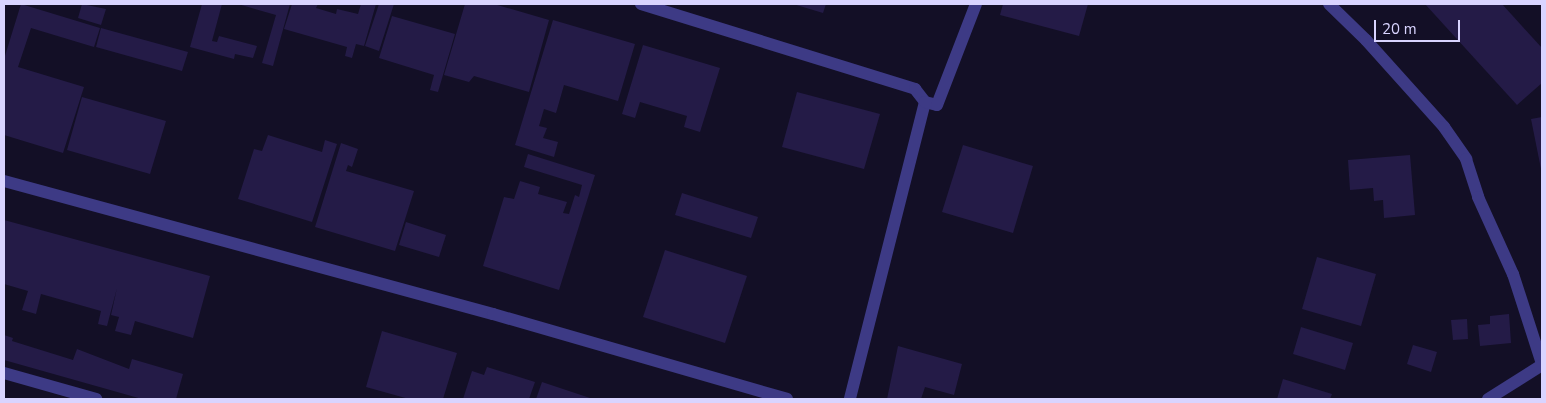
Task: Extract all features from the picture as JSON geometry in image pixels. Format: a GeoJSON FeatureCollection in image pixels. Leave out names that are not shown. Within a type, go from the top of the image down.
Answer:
{"type":"FeatureCollection","features":[{"type":"Feature","properties":{"kind":"street"},"geometry":{"type":"LineString","coordinates":[[641,4],[915,89],[925,102],[937,105],[976,4]]}},
{"type":"Feature","properties":{"kind":"street"},"geometry":{"type":"LineString","coordinates":[[1328,4],[1366,40],[1424,106],[1466,159],[1478,197],[1513,274],[1542,365],[1488,399]]}},
{"type":"Feature","properties":{"kind":"street"},"geometry":{"type":"LineString","coordinates":[[850,399],[925,102]]}},
{"type":"Feature","properties":{"kind":"street"},"geometry":{"type":"LineString","coordinates":[[4,181],[493,314],[787,399]]}},
{"type":"Feature","properties":{"kind":"street"},"geometry":{"type":"LineString","coordinates":[[4,373],[96,399]]}},
{"type":"Feature","properties":{"kind":"building"},"geometry":{"type":"Polygon","coordinates":[[[21,4],[100,28],[94,47],[31,28],[18,67],[84,87],[63,153],[4,135],[4,59],[21,4]]]}},
{"type":"Feature","properties":{"kind":"building"},"geometry":{"type":"Polygon","coordinates":[[[82,4],[106,9],[101,25],[78,18],[82,4]]]}},
{"type":"Feature","properties":{"kind":"building"},"geometry":{"type":"Polygon","coordinates":[[[202,4],[222,4],[212,41],[217,42],[219,36],[257,46],[253,58],[235,54],[234,59],[190,47],[202,4]]]}},
{"type":"Feature","properties":{"kind":"building"},"geometry":{"type":"Polygon","coordinates":[[[238,4],[290,4],[273,66],[262,63],[276,15],[238,4]]]}},
{"type":"Feature","properties":{"kind":"building"},"geometry":{"type":"Polygon","coordinates":[[[292,4],[318,4],[316,8],[336,14],[337,9],[358,14],[361,4],[376,4],[364,46],[356,44],[352,58],[345,56],[347,47],[284,29],[292,4]]]}},
{"type":"Feature","properties":{"kind":"building"},"geometry":{"type":"Polygon","coordinates":[[[379,4],[394,4],[379,51],[365,46],[379,4]]]}},
{"type":"Feature","properties":{"kind":"building"},"geometry":{"type":"Polygon","coordinates":[[[465,4],[494,4],[549,20],[529,92],[474,76],[469,82],[444,75],[465,4]]]}},
{"type":"Feature","properties":{"kind":"building"},"geometry":{"type":"Polygon","coordinates":[[[793,4],[826,4],[823,13],[793,4]]]}},
{"type":"Feature","properties":{"kind":"building"},"geometry":{"type":"Polygon","coordinates":[[[1003,4],[1088,4],[1079,36],[1000,15],[1003,4]]]}},
{"type":"Feature","properties":{"kind":"building"},"geometry":{"type":"Polygon","coordinates":[[[1425,4],[1502,4],[1542,48],[1542,83],[1517,105],[1425,4]]]}},
{"type":"Feature","properties":{"kind":"building"},"geometry":{"type":"Polygon","coordinates":[[[392,16],[455,34],[438,92],[430,90],[434,75],[379,58],[392,16]]]}},
{"type":"Feature","properties":{"kind":"building"},"geometry":{"type":"Polygon","coordinates":[[[553,20],[635,44],[618,101],[564,85],[556,113],[544,109],[539,126],[547,128],[543,138],[558,142],[554,157],[515,145],[553,20]]]}},
{"type":"Feature","properties":{"kind":"building"},"geometry":{"type":"Polygon","coordinates":[[[101,28],[188,52],[182,71],[96,47],[101,28]]]}},
{"type":"Feature","properties":{"kind":"building"},"geometry":{"type":"Polygon","coordinates":[[[643,45],[720,68],[700,132],[684,127],[687,116],[640,102],[635,118],[622,114],[643,45]]]}},
{"type":"Feature","properties":{"kind":"building"},"geometry":{"type":"Polygon","coordinates":[[[797,92],[880,114],[864,169],[782,147],[797,92]]]}},
{"type":"Feature","properties":{"kind":"building"},"geometry":{"type":"Polygon","coordinates":[[[82,97],[166,121],[150,174],[67,150],[82,97]]]}},
{"type":"Feature","properties":{"kind":"building"},"geometry":{"type":"Polygon","coordinates":[[[1542,117],[1542,169],[1541,169],[1531,119],[1542,117]]]}},
{"type":"Feature","properties":{"kind":"building"},"geometry":{"type":"Polygon","coordinates":[[[268,135],[322,152],[325,140],[337,144],[312,222],[238,199],[254,149],[262,151],[268,135]]]}},
{"type":"Feature","properties":{"kind":"building"},"geometry":{"type":"Polygon","coordinates":[[[341,143],[358,149],[352,167],[348,165],[346,171],[414,191],[395,251],[315,227],[341,143]]]}},
{"type":"Feature","properties":{"kind":"building"},"geometry":{"type":"Polygon","coordinates":[[[963,145],[1033,166],[1013,233],[942,212],[963,145]]]}},
{"type":"Feature","properties":{"kind":"building"},"geometry":{"type":"Polygon","coordinates":[[[528,154],[595,175],[559,290],[483,266],[504,197],[514,199],[520,181],[540,187],[538,194],[567,202],[563,213],[569,214],[575,195],[579,197],[582,185],[524,167],[528,154]]]}},
{"type":"Feature","properties":{"kind":"building"},"geometry":{"type":"Polygon","coordinates":[[[1410,155],[1415,215],[1384,218],[1383,200],[1374,201],[1373,188],[1350,190],[1348,160],[1410,155]]]}},
{"type":"Feature","properties":{"kind":"building"},"geometry":{"type":"Polygon","coordinates":[[[682,193],[758,217],[751,238],[675,215],[682,193]]]}},
{"type":"Feature","properties":{"kind":"building"},"geometry":{"type":"Polygon","coordinates":[[[4,220],[210,276],[193,338],[135,321],[131,335],[115,331],[119,317],[111,315],[117,288],[107,326],[98,324],[101,311],[41,294],[36,314],[22,310],[28,291],[4,284],[4,220]]]}},
{"type":"Feature","properties":{"kind":"building"},"geometry":{"type":"Polygon","coordinates":[[[406,222],[446,235],[439,257],[399,245],[406,222]]]}},
{"type":"Feature","properties":{"kind":"building"},"geometry":{"type":"Polygon","coordinates":[[[665,250],[747,276],[725,343],[643,317],[665,250]]]}},
{"type":"Feature","properties":{"kind":"building"},"geometry":{"type":"Polygon","coordinates":[[[1317,257],[1376,274],[1361,326],[1302,309],[1317,257]]]}},
{"type":"Feature","properties":{"kind":"building"},"geometry":{"type":"Polygon","coordinates":[[[1509,314],[1511,343],[1480,346],[1478,325],[1490,324],[1490,316],[1509,314]]]}},
{"type":"Feature","properties":{"kind":"building"},"geometry":{"type":"Polygon","coordinates":[[[1467,319],[1468,339],[1453,340],[1451,320],[1467,319]]]}},
{"type":"Feature","properties":{"kind":"building"},"geometry":{"type":"Polygon","coordinates":[[[1301,327],[1353,343],[1345,370],[1293,354],[1301,327]]]}},
{"type":"Feature","properties":{"kind":"building"},"geometry":{"type":"Polygon","coordinates":[[[382,331],[457,353],[443,399],[409,399],[366,387],[382,331]]]}},
{"type":"Feature","properties":{"kind":"building"},"geometry":{"type":"Polygon","coordinates":[[[4,335],[13,338],[12,341],[73,360],[77,349],[129,369],[132,359],[183,374],[176,399],[142,399],[4,360],[4,335]]]}},
{"type":"Feature","properties":{"kind":"building"},"geometry":{"type":"Polygon","coordinates":[[[1413,345],[1437,352],[1431,372],[1407,364],[1413,345]]]}},
{"type":"Feature","properties":{"kind":"building"},"geometry":{"type":"Polygon","coordinates":[[[898,346],[962,364],[954,395],[925,387],[921,399],[887,399],[898,346]]]}},
{"type":"Feature","properties":{"kind":"building"},"geometry":{"type":"Polygon","coordinates":[[[487,367],[535,382],[529,399],[463,399],[472,371],[484,375],[487,367]]]}},
{"type":"Feature","properties":{"kind":"building"},"geometry":{"type":"Polygon","coordinates":[[[1283,379],[1332,394],[1330,399],[1277,399],[1283,379]]]}},
{"type":"Feature","properties":{"kind":"building"},"geometry":{"type":"Polygon","coordinates":[[[542,382],[593,399],[536,399],[542,382]]]}}]}
